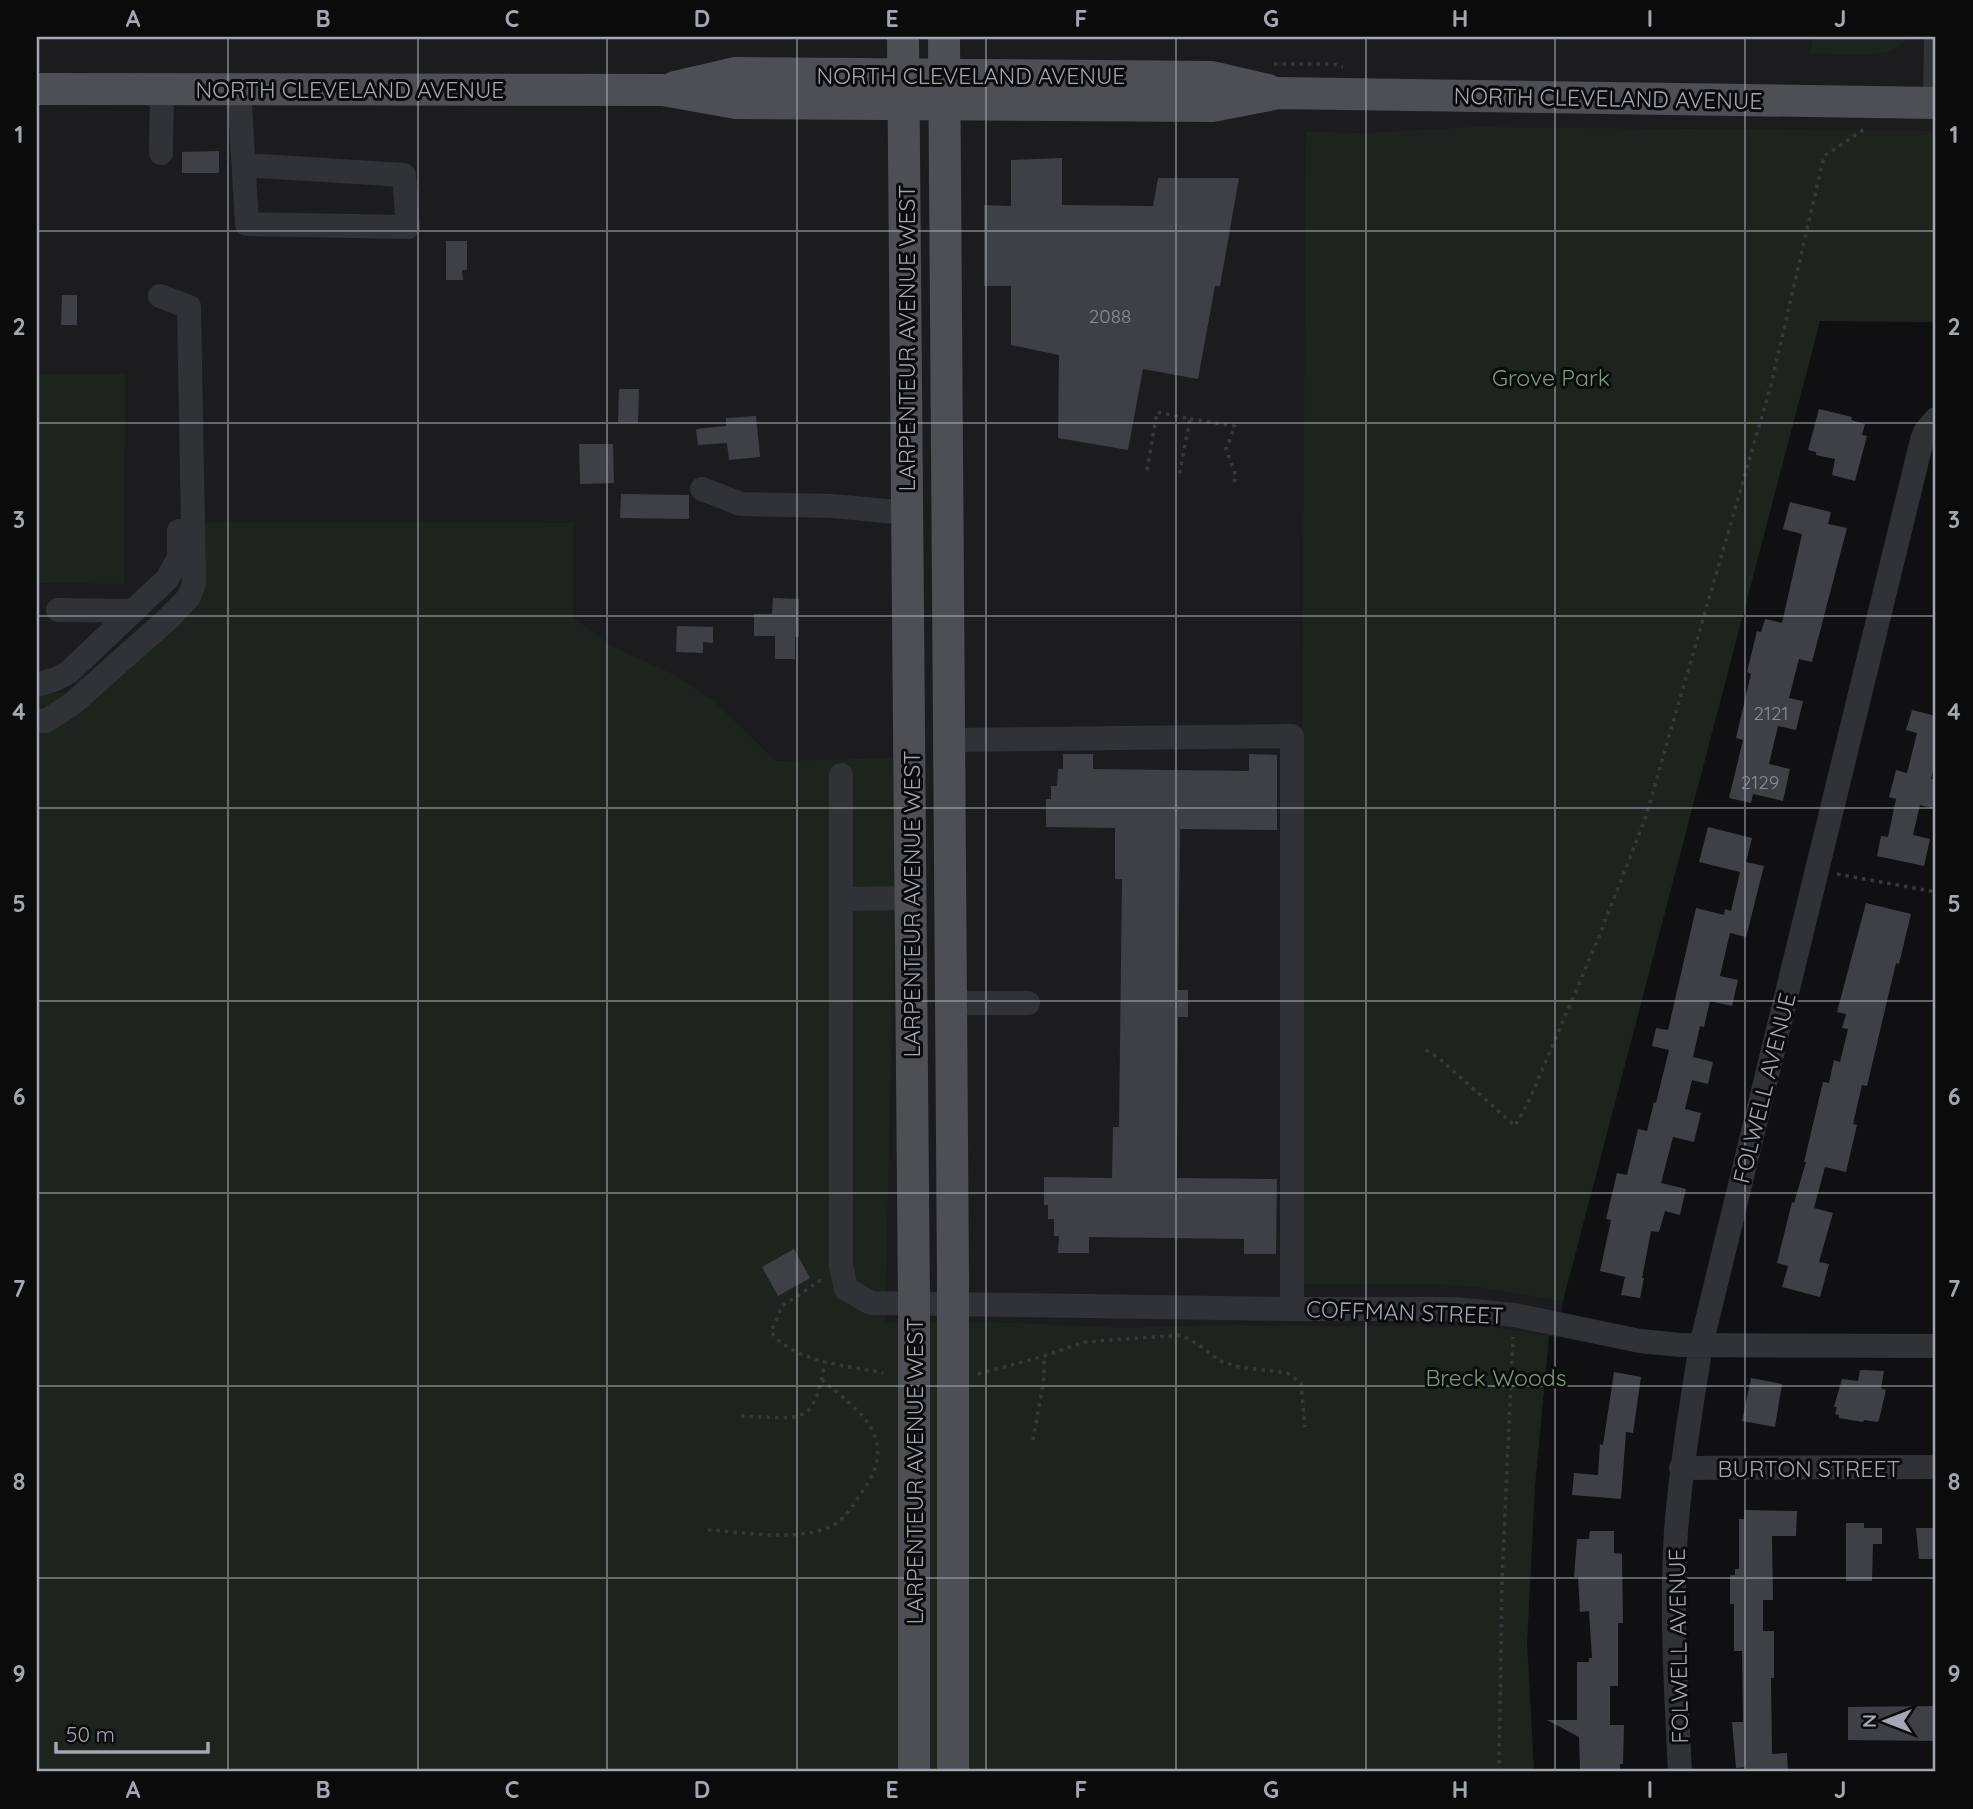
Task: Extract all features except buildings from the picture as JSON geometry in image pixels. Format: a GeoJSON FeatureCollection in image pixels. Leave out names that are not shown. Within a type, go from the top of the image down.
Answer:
{"type":"FeatureCollection","features":[{"type":"Feature","properties":{"kind":"main road","name":"LARPENTEUR AVENUE WEST"},"geometry":{"type":"LineString","coordinates":[[904,37],[914,1304],[914,1772]]}},
{"type":"Feature","properties":{"kind":"main road","name":"LARPENTEUR AVENUE WEST"},"geometry":{"type":"LineString","coordinates":[[944,37],[953,1304],[953,1772]]}},
{"type":"Feature","properties":{"kind":"main road","name":"NORTH CLEVELAND AVENUE"},"geometry":{"type":"LineString","coordinates":[[37,89],[663,90],[736,103],[904,89],[1212,77],[1279,93],[1936,103]]}},
{"type":"Feature","properties":{"kind":"main road"},"geometry":{"type":"LineString","coordinates":[[907,527],[948,539]]}},
{"type":"Feature","properties":{"kind":"street"},"geometry":{"type":"LineString","coordinates":[[1936,37],[1936,103]]}},
{"type":"Feature","properties":{"kind":"street"},"geometry":{"type":"LineString","coordinates":[[161,153],[162,89]]}},
{"type":"Feature","properties":{"kind":"street"},"geometry":{"type":"LineString","coordinates":[[239,89],[247,224],[408,227],[404,175],[244,165]]}},
{"type":"Feature","properties":{"kind":"street"},"geometry":{"type":"LineString","coordinates":[[37,685],[69,672],[167,579],[179,558],[178,346],[175,318],[160,299],[189,307],[194,583],[189,597],[72,704],[46,721],[37,721]]}},
{"type":"Feature","properties":{"kind":"street","name":"FOLWELL AVENUE"},"geometry":{"type":"LineString","coordinates":[[1680,1772],[1674,1594],[1681,1468],[1701,1345],[1922,440],[1936,419]]}},
{"type":"Feature","properties":{"kind":"street"},"geometry":{"type":"LineString","coordinates":[[702,489],[741,504],[833,506],[907,527]]}},
{"type":"Feature","properties":{"kind":"street"},"geometry":{"type":"LineString","coordinates":[[58,610],[133,611]]}},
{"type":"Feature","properties":{"kind":"street"},"geometry":{"type":"LineString","coordinates":[[949,740],[1292,736],[1292,1309]]}},
{"type":"Feature","properties":{"kind":"street"},"geometry":{"type":"LineString","coordinates":[[841,775],[841,1266]]}},
{"type":"Feature","properties":{"kind":"street"},"geometry":{"type":"LineString","coordinates":[[841,899],[911,898]]}},
{"type":"Feature","properties":{"kind":"street"},"geometry":{"type":"LineString","coordinates":[[951,1003],[1028,1003]]}},
{"type":"Feature","properties":{"kind":"street","name":"COFFMAN STREET"},"geometry":{"type":"LineString","coordinates":[[841,1266],[846,1289],[871,1303],[1455,1309],[1514,1315],[1640,1341],[1701,1345],[1936,1346]]}},
{"type":"Feature","properties":{"kind":"street","name":"BURTON STREET"},"geometry":{"type":"LineString","coordinates":[[1681,1468],[1936,1467]]}},
{"type":"Feature","properties":{"kind":"path"},"geometry":{"type":"LineString","coordinates":[[1426,1050],[1439,1058],[1515,1126],[1528,1103],[1598,939],[1645,819],[1771,385],[1824,156],[1867,128]]}},
{"type":"Feature","properties":{"kind":"path"},"geometry":{"type":"LineString","coordinates":[[1147,470],[1157,412],[1235,426],[1226,449],[1236,476],[1233,486]]}},
{"type":"Feature","properties":{"kind":"path"},"geometry":{"type":"LineString","coordinates":[[1179,476],[1190,419]]}},
{"type":"Feature","properties":{"kind":"path"},"geometry":{"type":"LineString","coordinates":[[1818,870],[1936,892]]}},
{"type":"Feature","properties":{"kind":"path"},"geometry":{"type":"LineString","coordinates":[[841,1266],[782,1306],[771,1332],[779,1343],[789,1349],[825,1361],[883,1373]]}},
{"type":"Feature","properties":{"kind":"path"},"geometry":{"type":"LineString","coordinates":[[1499,1772],[1502,1580],[1514,1315]]}},
{"type":"Feature","properties":{"kind":"path"},"geometry":{"type":"LineString","coordinates":[[972,1375],[1085,1342],[1181,1335],[1220,1361],[1240,1367],[1287,1373],[1301,1383],[1305,1427]]}},
{"type":"Feature","properties":{"kind":"path"},"geometry":{"type":"LineString","coordinates":[[1033,1440],[1044,1378],[1044,1356]]}},
{"type":"Feature","properties":{"kind":"path"},"geometry":{"type":"LineString","coordinates":[[740,1416],[785,1418],[808,1412],[820,1391],[825,1361]]}},
{"type":"Feature","properties":{"kind":"path"},"geometry":{"type":"LineString","coordinates":[[708,1530],[803,1533],[830,1527],[845,1516],[874,1472],[879,1456],[878,1441],[874,1429],[852,1405],[822,1380]]}},
{"type":"Feature","properties":{"kind":"shaded area"},"geometry":{"type":"Polygon","coordinates":[[[37,37],[1936,37],[1936,322],[1820,321],[1565,1290],[1558,1338],[1549,1336],[1535,1485],[1527,1643],[1534,1772],[37,1772],[37,37]]]}},
{"type":"Feature","properties":{"kind":"green space"},"geometry":{"type":"Polygon","coordinates":[[[1813,37],[1908,37],[1890,51],[1864,55],[1810,53],[1813,37]]]}},
{"type":"Feature","properties":{"kind":"green space","name":"Grove Park"},"geometry":{"type":"Polygon","coordinates":[[[1473,127],[1936,131],[1936,322],[1820,321],[1563,1301],[1479,1287],[1432,1284],[1298,1284],[1306,132],[1363,133],[1473,127]]]}},
{"type":"Feature","properties":{"kind":"green space"},"geometry":{"type":"Polygon","coordinates":[[[39,137],[38,345],[37,345],[39,137]]]}},
{"type":"Feature","properties":{"kind":"green space"},"geometry":{"type":"Polygon","coordinates":[[[37,374],[125,374],[124,584],[37,583],[37,374]]]}},
{"type":"Feature","properties":{"kind":"green space","name":"Breck Woods"},"geometry":{"type":"Polygon","coordinates":[[[185,522],[573,523],[573,618],[612,646],[677,676],[715,702],[776,761],[898,758],[885,1322],[1018,1323],[1124,1328],[1210,1325],[1492,1327],[1549,1336],[1535,1485],[1527,1643],[1534,1772],[37,1772],[37,693],[68,693],[185,585],[185,522]]]}}]}
